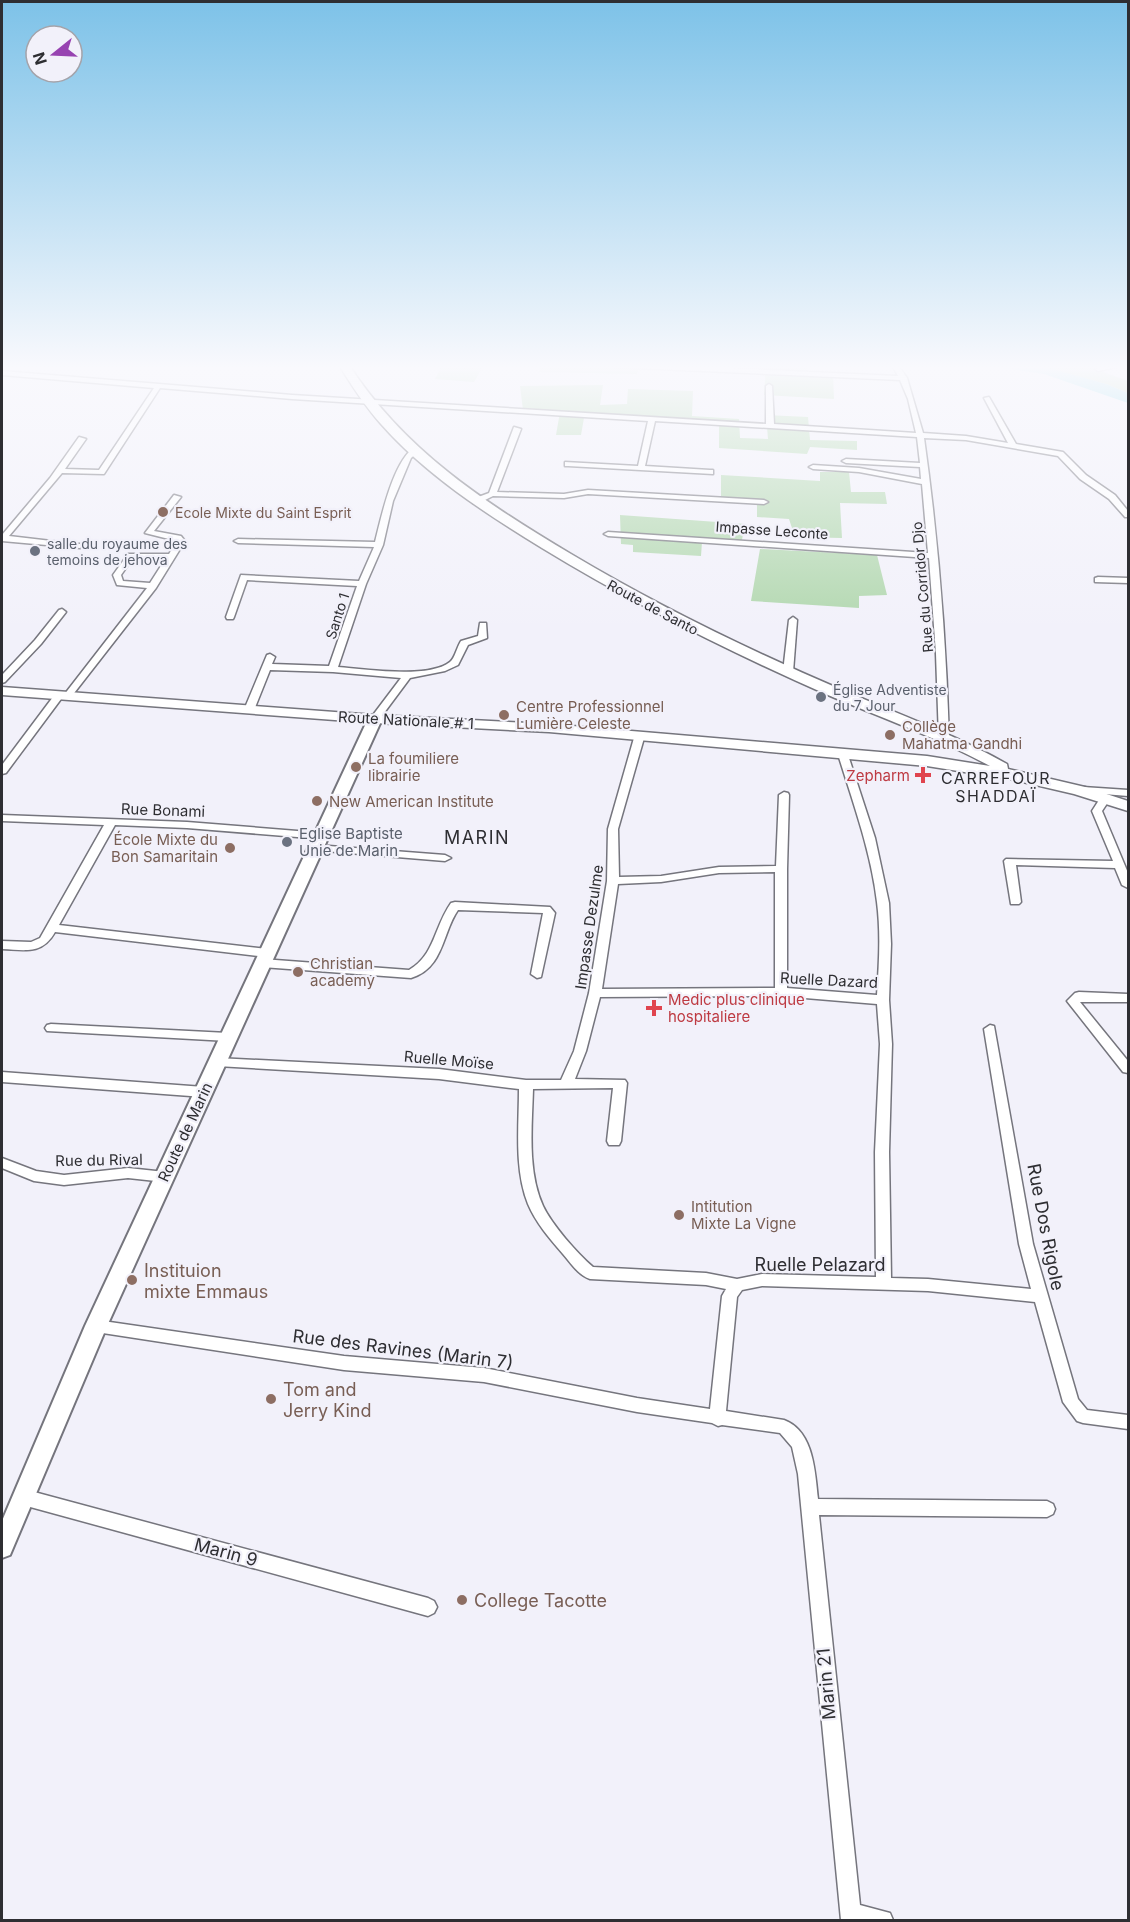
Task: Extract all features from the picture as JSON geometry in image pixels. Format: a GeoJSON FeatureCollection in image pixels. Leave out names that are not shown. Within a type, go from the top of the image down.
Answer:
{"type":"FeatureCollection","features":[{"type":"Feature","properties":{"kind":"main road","name":"Route de Santo"},"geometry":{"type":"LineString","coordinates":[[417,455],[476,501],[600,579],[663,614],[788,672],[944,739],[994,762],[1014,775]]}},
{"type":"Feature","properties":{"kind":"main road","name":"Route Nationale # 1"},"geometry":{"type":"LineString","coordinates":[[2,691],[375,719],[549,728],[639,738],[927,761],[1014,775],[1079,790],[1128,806]]}},
{"type":"Feature","properties":{"kind":"main road","name":"Route de Marin"},"geometry":{"type":"LineString","coordinates":[[3,1537],[23,1497],[96,1326],[375,719]]}},
{"type":"Feature","properties":{"kind":"street"},"geometry":{"type":"LineString","coordinates":[[2,539],[61,471],[72,455]]}},
{"type":"Feature","properties":{"kind":"street"},"geometry":{"type":"LineString","coordinates":[[61,471],[101,472],[112,455]]}},
{"type":"Feature","properties":{"kind":"street","name":"Santo 1"},"geometry":{"type":"LineString","coordinates":[[333,669],[362,584],[379,545],[389,501],[411,455]]}},
{"type":"Feature","properties":{"kind":"street"},"geometry":{"type":"LineString","coordinates":[[492,494],[507,455]]}},
{"type":"Feature","properties":{"kind":"street"},"geometry":{"type":"LineString","coordinates":[[641,468],[643,455]]}},
{"type":"Feature","properties":{"kind":"street","name":"Rue du Corridor Djo"},"geometry":{"type":"LineString","coordinates":[[923,455],[943,663],[944,739]]}},
{"type":"Feature","properties":{"kind":"street"},"geometry":{"type":"LineString","coordinates":[[1062,455],[1083,477],[1112,496],[1128,515]]}},
{"type":"Feature","properties":{"kind":"street"},"geometry":{"type":"LineString","coordinates":[[835,461],[924,465]]}},
{"type":"Feature","properties":{"kind":"street"},"geometry":{"type":"LineString","coordinates":[[568,464],[710,472]]}},
{"type":"Feature","properties":{"kind":"street"},"geometry":{"type":"LineString","coordinates":[[813,467],[859,470],[925,482]]}},
{"type":"Feature","properties":{"kind":"street"},"geometry":{"type":"LineString","coordinates":[[476,501],[492,494],[564,496],[588,492],[764,502]]}},
{"type":"Feature","properties":{"kind":"street"},"geometry":{"type":"LineString","coordinates":[[2,771],[153,586],[181,541],[180,538],[149,533],[177,497]]}},
{"type":"Feature","properties":{"kind":"street","name":"Impasse Leconte"},"geometry":{"type":"LineString","coordinates":[[608,534],[934,556]]}},
{"type":"Feature","properties":{"kind":"street"},"geometry":{"type":"LineString","coordinates":[[2,539],[78,546]]}},
{"type":"Feature","properties":{"kind":"street"},"geometry":{"type":"LineString","coordinates":[[238,542],[379,545]]}},
{"type":"Feature","properties":{"kind":"street"},"geometry":{"type":"LineString","coordinates":[[153,586],[120,583],[117,575],[131,556],[172,556]]}},
{"type":"Feature","properties":{"kind":"street"},"geometry":{"type":"LineString","coordinates":[[230,617],[244,577],[362,584]]}},
{"type":"Feature","properties":{"kind":"street"},"geometry":{"type":"LineString","coordinates":[[1098,580],[1128,581]]}},
{"type":"Feature","properties":{"kind":"street"},"geometry":{"type":"LineString","coordinates":[[2,680],[38,642],[62,612]]}},
{"type":"Feature","properties":{"kind":"street"},"geometry":{"type":"LineString","coordinates":[[788,672],[794,620]]}},
{"type":"Feature","properties":{"kind":"street"},"geometry":{"type":"LineString","coordinates":[[249,710],[268,662],[407,676],[442,669],[455,663],[464,643],[482,639],[483,625]]}},
{"type":"Feature","properties":{"kind":"street"},"geometry":{"type":"LineString","coordinates":[[375,719],[407,676]]}},
{"type":"Feature","properties":{"kind":"street","name":"Impasse Dezulme"},"geometry":{"type":"LineString","coordinates":[[566,1084],[580,1051],[595,993],[613,881],[613,829],[639,738]]}},
{"type":"Feature","properties":{"kind":"street","name":"Ruelle Dazard"},"geometry":{"type":"LineString","coordinates":[[595,993],[781,992],[883,1000],[885,924],[878,877],[867,830],[843,754]]}},
{"type":"Feature","properties":{"kind":"street"},"geometry":{"type":"LineString","coordinates":[[1079,790],[1128,793]]}},
{"type":"Feature","properties":{"kind":"street"},"geometry":{"type":"LineString","coordinates":[[781,992],[781,869],[784,795]]}},
{"type":"Feature","properties":{"kind":"street"},"geometry":{"type":"LineString","coordinates":[[1105,799],[1098,811],[1128,885]]}},
{"type":"Feature","properties":{"kind":"street","name":"Rue Bonami"},"geometry":{"type":"LineString","coordinates":[[2,818],[187,825],[445,858]]}},
{"type":"Feature","properties":{"kind":"street"},"geometry":{"type":"LineString","coordinates":[[2,945],[41,944],[111,823]]}},
{"type":"Feature","properties":{"kind":"street"},"geometry":{"type":"LineString","coordinates":[[1015,902],[1010,861],[1118,865]]}},
{"type":"Feature","properties":{"kind":"street"},"geometry":{"type":"LineString","coordinates":[[613,881],[667,879],[719,870],[781,869]]}},
{"type":"Feature","properties":{"kind":"street"},"geometry":{"type":"LineString","coordinates":[[51,928],[264,958],[411,974],[428,964],[436,952],[450,912],[455,906],[546,910],[549,913],[537,974]]}},
{"type":"Feature","properties":{"kind":"street"},"geometry":{"type":"LineString","coordinates":[[1128,998],[1079,996],[1073,1001],[1128,1069]]}},
{"type":"Feature","properties":{"kind":"street"},"geometry":{"type":"LineString","coordinates":[[883,1000],[886,1044],[882,1152],[884,1284]]}},
{"type":"Feature","properties":{"kind":"street"},"geometry":{"type":"LineString","coordinates":[[51,1028],[228,1037]]}},
{"type":"Feature","properties":{"kind":"street","name":"Rue Dos Rigole"},"geometry":{"type":"LineString","coordinates":[[990,1029],[1026,1244],[1071,1402],[1076,1411],[1083,1416],[1128,1422]]}},
{"type":"Feature","properties":{"kind":"street","name":"Ruelle Moïse"},"geometry":{"type":"LineString","coordinates":[[217,1062],[439,1074],[526,1085],[620,1083],[614,1141]]}},
{"type":"Feature","properties":{"kind":"street"},"geometry":{"type":"LineString","coordinates":[[2,1077],[204,1092]]}},
{"type":"Feature","properties":{"kind":"street"},"geometry":{"type":"LineString","coordinates":[[526,1085],[526,1125],[531,1193],[537,1208],[582,1266],[590,1273],[706,1279],[737,1286]]}},
{"type":"Feature","properties":{"kind":"street","name":"Rue du Rival"},"geometry":{"type":"LineString","coordinates":[[2,1162],[34,1176],[64,1180],[128,1173],[165,1177]]}},
{"type":"Feature","properties":{"kind":"street","name":"Ruelle Pelazard"},"geometry":{"type":"LineString","coordinates":[[718,1419],[719,1390],[730,1296],[737,1286],[762,1280],[928,1285],[1040,1296]]}},
{"type":"Feature","properties":{"kind":"street","name":"Rue des Ravines (Marin 7)"},"geometry":{"type":"LineString","coordinates":[[96,1326],[344,1363],[484,1375],[718,1419],[784,1427],[795,1435],[802,1448]]}},
{"type":"Feature","properties":{"kind":"street","name":"Marin 21"},"geometry":{"type":"LineString","coordinates":[[802,1448],[810,1507],[851,1917]]}},
{"type":"Feature","properties":{"kind":"street","name":"Marin 9"},"geometry":{"type":"LineString","coordinates":[[23,1497],[428,1606]]}},
{"type":"Feature","properties":{"kind":"street"},"geometry":{"type":"LineString","coordinates":[[810,1507],[1047,1509]]}},
{"type":"Feature","properties":{"kind":"street"},"geometry":{"type":"LineString","coordinates":[[851,1917],[883,1920]]}},
{"type":"Feature","properties":{"kind":"green space"},"geometry":{"type":"Polygon","coordinates":[[[820,472],[849,472],[851,492],[885,492],[887,504],[840,503],[842,538],[795,537],[789,519],[757,517],[757,503],[721,501],[721,475],[820,481],[820,472]]]}},
{"type":"Feature","properties":{"kind":"green space"},"geometry":{"type":"Polygon","coordinates":[[[620,515],[745,524],[741,545],[702,542],[701,556],[633,552],[633,545],[621,544],[620,515]]]}},
{"type":"Feature","properties":{"kind":"green space"},"geometry":{"type":"Polygon","coordinates":[[[760,549],[877,555],[887,595],[859,596],[859,608],[751,601],[760,549]]]}},
{"type":"Feature","properties":{"kind":"place","name":"Ecole Mixte du Saint Esprit"},"geometry":{"type":"Point","coordinates":[163,512]}},
{"type":"Feature","properties":{"kind":"place","name":"salle du royaume des temoins de jehova"},"geometry":{"type":"Point","coordinates":[35,551]}},
{"type":"Feature","properties":{"kind":"place","name":"Église Adventiste du 7 Jour"},"geometry":{"type":"Point","coordinates":[821,697]}},
{"type":"Feature","properties":{"kind":"place","name":"Centre Professionnel Lumière Celeste"},"geometry":{"type":"Point","coordinates":[504,715]}},
{"type":"Feature","properties":{"kind":"place","name":"Collège Mahatma Gandhi"},"geometry":{"type":"Point","coordinates":[890,735]}},
{"type":"Feature","properties":{"kind":"place","name":"La foumiliere librairie"},"geometry":{"type":"Point","coordinates":[356,767]}},
{"type":"Feature","properties":{"kind":"place","name":"Zepharm"},"geometry":{"type":"Point","coordinates":[923,775]}},
{"type":"Feature","properties":{"kind":"place","name":"New American Institute"},"geometry":{"type":"Point","coordinates":[317,801]}},
{"type":"Feature","properties":{"kind":"place","name":"Eglise Baptiste Unie de Marin"},"geometry":{"type":"Point","coordinates":[287,842]}},
{"type":"Feature","properties":{"kind":"place","name":"École Mixte du Bon Samaritain"},"geometry":{"type":"Point","coordinates":[230,848]}},
{"type":"Feature","properties":{"kind":"place","name":"Christian academy"},"geometry":{"type":"Point","coordinates":[298,972]}},
{"type":"Feature","properties":{"kind":"place","name":"Medic plus clinique hospitaliere"},"geometry":{"type":"Point","coordinates":[654,1008]}},
{"type":"Feature","properties":{"kind":"place","name":"Intitution Mixte La Vigne"},"geometry":{"type":"Point","coordinates":[679,1215]}},
{"type":"Feature","properties":{"kind":"place","name":"Instituion mixte Emmaus"},"geometry":{"type":"Point","coordinates":[132,1280]}},
{"type":"Feature","properties":{"kind":"place","name":"Tom and Jerry Kind"},"geometry":{"type":"Point","coordinates":[271,1399]}},
{"type":"Feature","properties":{"kind":"place","name":"College Tacotte"},"geometry":{"type":"Point","coordinates":[462,1600]}},
{"type":"Feature","properties":{"kind":"district","name":"CARREFOUR SHADDAÏ"},"geometry":{"type":"Point","coordinates":[996,787]}},
{"type":"Feature","properties":{"kind":"district","name":"MARIN"},"geometry":{"type":"Point","coordinates":[477,837]}}]}
